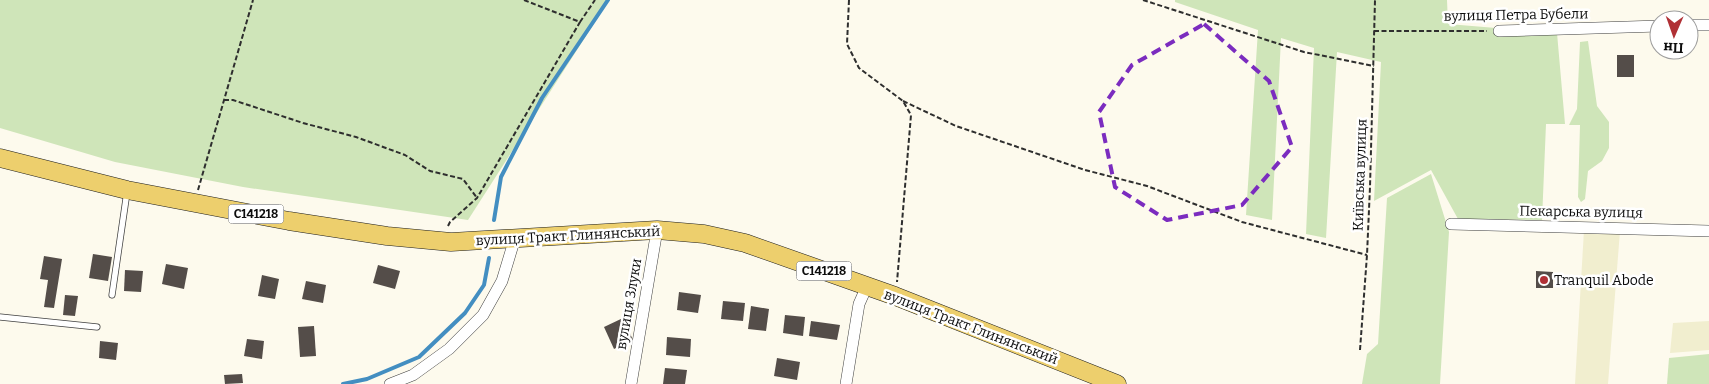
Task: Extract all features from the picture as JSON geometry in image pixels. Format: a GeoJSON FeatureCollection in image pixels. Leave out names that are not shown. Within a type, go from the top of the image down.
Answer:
{"type":"FeatureCollection","features":[{"type":"Feature","properties":{"kind":"main road","name":"вулиця Тракт Глинянський"},"geometry":{"type":"LineString","coordinates":[[0,158],[127,190],[289,221],[377,235],[451,242],[657,230],[704,234],[745,243],[895,296],[1117,384]]}},
{"type":"Feature","properties":{"kind":"street","name":"вулиця Петра Бубели"},"geometry":{"type":"LineString","coordinates":[[1500,31],[1649,26]]}},
{"type":"Feature","properties":{"kind":"street","name":"Пекарська вулиця"},"geometry":{"type":"LineString","coordinates":[[1451,224],[1709,231]]}},
{"type":"Feature","properties":{"kind":"street","name":"вулиця Злуки"},"geometry":{"type":"LineString","coordinates":[[631,384],[657,230]]}},
{"type":"Feature","properties":{"kind":"street"},"geometry":{"type":"LineString","coordinates":[[390,384],[413,379],[483,315],[502,281],[515,238]]}},
{"type":"Feature","properties":{"kind":"street"},"geometry":{"type":"LineString","coordinates":[[846,384],[859,304],[867,286]]}},
{"type":"Feature","properties":{"kind":"lane"},"geometry":{"type":"LineString","coordinates":[[112,295],[127,190]]}},
{"type":"Feature","properties":{"kind":"lane"},"geometry":{"type":"LineString","coordinates":[[0,317],[97,327]]}},
{"type":"Feature","properties":{"kind":"path"},"geometry":{"type":"LineString","coordinates":[[195,202],[253,0]]}},
{"type":"Feature","properties":{"kind":"path"},"geometry":{"type":"LineString","coordinates":[[524,0],[580,22]]}},
{"type":"Feature","properties":{"kind":"path"},"geometry":{"type":"LineString","coordinates":[[440,241],[450,222],[477,198],[580,22],[595,0]]}},
{"type":"Feature","properties":{"kind":"path"},"geometry":{"type":"LineString","coordinates":[[849,0],[847,44],[859,68],[903,101],[956,126],[1085,170],[1147,186],[1242,222],[1367,254]]}},
{"type":"Feature","properties":{"kind":"path"},"geometry":{"type":"LineString","coordinates":[[1143,0],[1304,52],[1374,66]]}},
{"type":"Feature","properties":{"kind":"path","name":"Київська вулиця"},"geometry":{"type":"LineString","coordinates":[[1360,350],[1367,254],[1375,0]]}},
{"type":"Feature","properties":{"kind":"path","name":"вулиця Петра Бубели"},"geometry":{"type":"LineString","coordinates":[[1374,31],[1500,31]]}},
{"type":"Feature","properties":{"kind":"path"},"geometry":{"type":"LineString","coordinates":[[224,100],[234,100],[303,123],[356,137],[405,155],[430,170],[463,179],[477,198]]}},
{"type":"Feature","properties":{"kind":"path"},"geometry":{"type":"LineString","coordinates":[[895,296],[911,115],[903,101]]}},
{"type":"Feature","properties":{"kind":"highlighted area"},"geometry":{"type":"Polygon","coordinates":[[[1204,24],[1269,81],[1292,147],[1242,205],[1167,220],[1115,187],[1099,112],[1132,65],[1204,24]]]}},
{"type":"Feature","properties":{"kind":"shaded area"},"geometry":{"type":"Polygon","coordinates":[[[1584,230],[1620,231],[1608,384],[1575,384],[1584,230]]]}},
{"type":"Feature","properties":{"kind":"shaded area"},"geometry":{"type":"Polygon","coordinates":[[[1709,321],[1709,350],[1670,353],[1673,323],[1709,321]]]}},
{"type":"Feature","properties":{"kind":"green space"},"geometry":{"type":"Polygon","coordinates":[[[0,0],[609,0],[468,220],[243,187],[115,162],[0,128],[0,0]]]}},
{"type":"Feature","properties":{"kind":"green space"},"geometry":{"type":"Polygon","coordinates":[[[1175,0],[1447,0],[1448,24],[1557,33],[1565,124],[1546,124],[1542,220],[1458,219],[1431,170],[1374,201],[1381,62],[1337,52],[1326,238],[1306,234],[1314,48],[1281,38],[1272,220],[1246,215],[1258,30],[1175,2],[1175,0]]]}},
{"type":"Feature","properties":{"kind":"green space"},"geometry":{"type":"Polygon","coordinates":[[[1588,41],[1597,106],[1609,122],[1609,148],[1602,161],[1588,171],[1585,199],[1581,202],[1578,197],[1580,125],[1569,125],[1577,109],[1580,42],[1588,41]]]}},
{"type":"Feature","properties":{"kind":"green space"},"geometry":{"type":"Polygon","coordinates":[[[1431,174],[1449,232],[1440,384],[1362,384],[1367,354],[1378,344],[1387,198],[1431,174]]]}},
{"type":"Feature","properties":{"kind":"green space"},"geometry":{"type":"Polygon","coordinates":[[[1709,354],[1709,384],[1667,384],[1669,358],[1709,354]]]}},
{"type":"Feature","properties":{"kind":"building"},"geometry":{"type":"Polygon","coordinates":[[[1617,55],[1634,55],[1634,77],[1617,77],[1617,55]]]}},
{"type":"Feature","properties":{"kind":"building"},"geometry":{"type":"Polygon","coordinates":[[[93,254],[112,257],[108,281],[89,278],[93,254]]]}},
{"type":"Feature","properties":{"kind":"building"},"geometry":{"type":"Polygon","coordinates":[[[44,256],[62,259],[54,308],[44,307],[48,280],[40,279],[44,256]]]}},
{"type":"Feature","properties":{"kind":"building"},"geometry":{"type":"Polygon","coordinates":[[[166,264],[188,268],[184,289],[162,284],[166,264]]]}},
{"type":"Feature","properties":{"kind":"building"},"geometry":{"type":"Polygon","coordinates":[[[378,265],[400,271],[395,289],[373,283],[378,265]]]}},
{"type":"Feature","properties":{"kind":"building"},"geometry":{"type":"Polygon","coordinates":[[[125,270],[143,271],[141,292],[124,291],[125,270]]]}},
{"type":"Feature","properties":{"kind":"building","name":"Tranquil Abode"},"geometry":{"type":"Polygon","coordinates":[[[1536,271],[1553,272],[1553,288],[1536,288],[1536,271]]]}},
{"type":"Feature","properties":{"kind":"building"},"geometry":{"type":"Polygon","coordinates":[[[262,275],[279,279],[275,299],[258,296],[262,275]]]}},
{"type":"Feature","properties":{"kind":"building"},"geometry":{"type":"Polygon","coordinates":[[[306,281],[326,285],[323,303],[302,299],[306,281]]]}},
{"type":"Feature","properties":{"kind":"building"},"geometry":{"type":"Polygon","coordinates":[[[679,292],[701,295],[698,313],[677,310],[679,292]]]}},
{"type":"Feature","properties":{"kind":"building"},"geometry":{"type":"Polygon","coordinates":[[[65,295],[78,296],[75,316],[63,315],[65,295]]]}},
{"type":"Feature","properties":{"kind":"building"},"geometry":{"type":"Polygon","coordinates":[[[723,301],[745,303],[743,321],[721,319],[723,301]]]}},
{"type":"Feature","properties":{"kind":"building"},"geometry":{"type":"Polygon","coordinates":[[[751,306],[769,309],[766,331],[748,329],[751,306]]]}},
{"type":"Feature","properties":{"kind":"building"},"geometry":{"type":"Polygon","coordinates":[[[785,315],[805,317],[803,336],[783,333],[785,315]]]}},
{"type":"Feature","properties":{"kind":"building"},"geometry":{"type":"Polygon","coordinates":[[[623,318],[633,340],[614,349],[604,327],[623,318]]]}},
{"type":"Feature","properties":{"kind":"building"},"geometry":{"type":"Polygon","coordinates":[[[811,321],[840,325],[837,340],[809,336],[811,321]]]}},
{"type":"Feature","properties":{"kind":"building"},"geometry":{"type":"Polygon","coordinates":[[[314,326],[316,356],[300,357],[298,327],[314,326]]]}},
{"type":"Feature","properties":{"kind":"building"},"geometry":{"type":"Polygon","coordinates":[[[667,337],[691,339],[690,357],[666,355],[667,337]]]}},
{"type":"Feature","properties":{"kind":"building"},"geometry":{"type":"Polygon","coordinates":[[[247,339],[264,341],[262,359],[244,356],[247,339]]]}},
{"type":"Feature","properties":{"kind":"building"},"geometry":{"type":"Polygon","coordinates":[[[100,341],[118,343],[116,360],[99,358],[100,341]]]}},
{"type":"Feature","properties":{"kind":"building"},"geometry":{"type":"Polygon","coordinates":[[[777,358],[800,362],[797,380],[774,376],[777,358]]]}},
{"type":"Feature","properties":{"kind":"building"},"geometry":{"type":"Polygon","coordinates":[[[665,368],[687,370],[685,384],[663,384],[665,368]]]}},
{"type":"Feature","properties":{"kind":"building"},"geometry":{"type":"Polygon","coordinates":[[[242,374],[243,383],[225,384],[224,375],[242,374]]]}},
{"type":"Feature","properties":{"kind":"waterway"},"geometry":{"type":"LineString","coordinates":[[494,220],[501,177],[542,98],[608,0]]}},
{"type":"Feature","properties":{"kind":"waterway"},"geometry":{"type":"LineString","coordinates":[[343,384],[367,379],[419,357],[465,313],[484,285],[489,258]]}},
{"type":"Feature","properties":{"kind":"place","name":"Tranquil Abode"},"geometry":{"type":"Point","coordinates":[1544,280]}}]}
